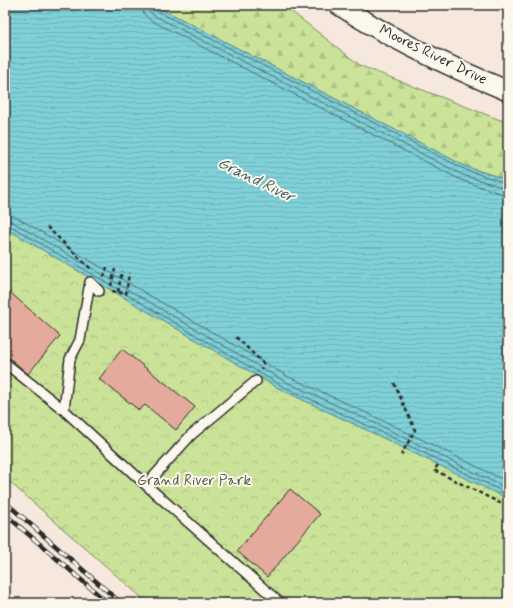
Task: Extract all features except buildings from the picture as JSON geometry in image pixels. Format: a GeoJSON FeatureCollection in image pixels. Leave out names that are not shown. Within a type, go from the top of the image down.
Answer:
{"type":"FeatureCollection","features":[{"type":"Feature","properties":{"kind":"street","name":"Moores River Drive"},"geometry":{"type":"LineString","coordinates":[[340,5],[403,42],[478,78],[508,90]]}},
{"type":"Feature","properties":{"kind":"lane"},"geometry":{"type":"LineString","coordinates":[[90,282],[99,291]]}},
{"type":"Feature","properties":{"kind":"lane"},"geometry":{"type":"LineString","coordinates":[[64,410],[70,358],[80,340],[90,282]]}},
{"type":"Feature","properties":{"kind":"lane"},"geometry":{"type":"LineString","coordinates":[[5,363],[64,410],[146,485],[280,603]]}},
{"type":"Feature","properties":{"kind":"lane"},"geometry":{"type":"LineString","coordinates":[[146,485],[191,435],[256,380]]}},
{"type":"Feature","properties":{"kind":"path"},"geometry":{"type":"LineString","coordinates":[[47,227],[92,269],[90,282]]}},
{"type":"Feature","properties":{"kind":"path"},"geometry":{"type":"LineString","coordinates":[[115,269],[110,290],[126,294],[129,273]]}},
{"type":"Feature","properties":{"kind":"path"},"geometry":{"type":"LineString","coordinates":[[118,292],[122,271]]}},
{"type":"Feature","properties":{"kind":"path"},"geometry":{"type":"LineString","coordinates":[[236,337],[263,364],[256,380]]}},
{"type":"Feature","properties":{"kind":"path"},"geometry":{"type":"LineString","coordinates":[[394,383],[415,430],[401,455]]}},
{"type":"Feature","properties":{"kind":"path"},"geometry":{"type":"LineString","coordinates":[[438,464],[434,470],[508,507]]}},
{"type":"Feature","properties":{"kind":"green space"},"geometry":{"type":"Polygon","coordinates":[[[154,5],[283,5],[361,66],[508,123],[508,180],[467,167],[154,5]]]}},
{"type":"Feature","properties":{"kind":"green space","name":"Grand River Park"},"geometry":{"type":"Polygon","coordinates":[[[5,228],[280,389],[508,499],[508,603],[148,603],[5,478],[5,228]]]}},
{"type":"Feature","properties":{"kind":"water","name":"Grand River"},"geometry":{"type":"Polygon","coordinates":[[[5,5],[154,5],[467,167],[508,180],[508,499],[280,389],[5,228],[5,5]]]}},
{"type":"Feature","properties":{"kind":"railway"},"geometry":{"type":"LineString","coordinates":[[5,502],[121,603]]}},
{"type":"Feature","properties":{"kind":"railway"},"geometry":{"type":"LineString","coordinates":[[5,514],[108,603]]}}]}
